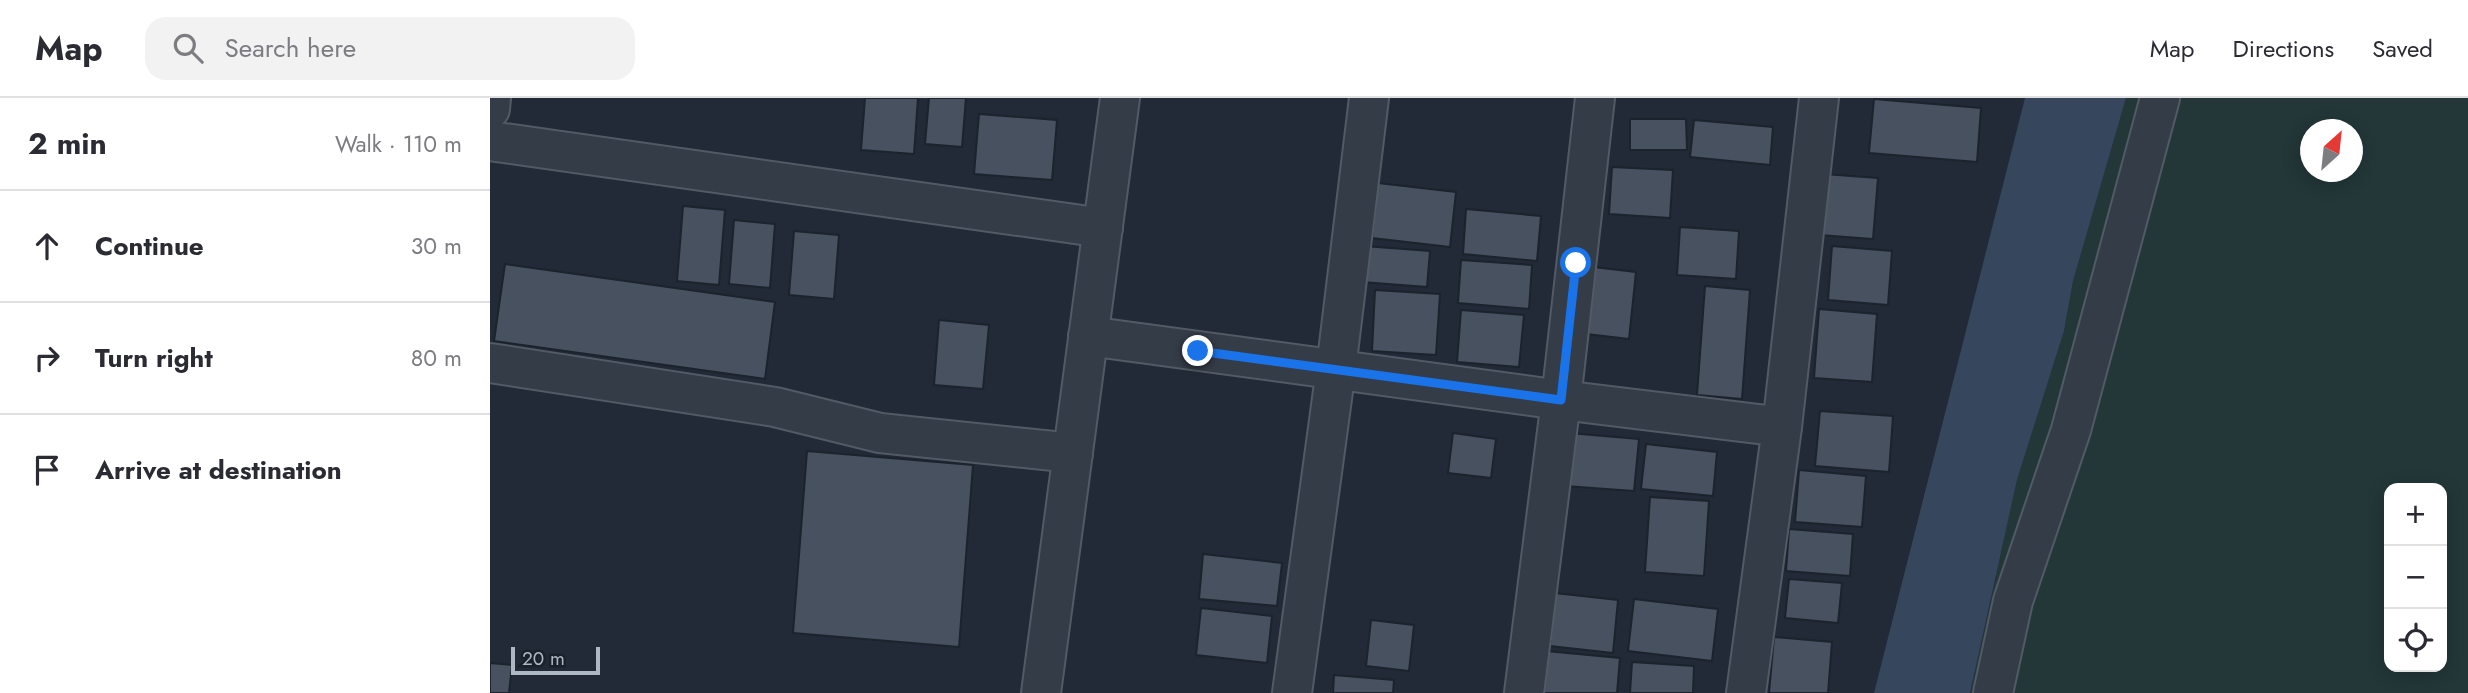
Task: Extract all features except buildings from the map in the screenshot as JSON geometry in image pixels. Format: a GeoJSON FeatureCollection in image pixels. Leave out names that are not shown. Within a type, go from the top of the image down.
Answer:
{"type":"FeatureCollection","features":[{"type":"Feature","properties":{"kind":"street"},"geometry":{"type":"LineString","coordinates":[[490,109],[491,98]]}},
{"type":"Feature","properties":{"kind":"street"},"geometry":{"type":"LineString","coordinates":[[1041,693],[1121,98]]}},
{"type":"Feature","properties":{"kind":"street"},"geometry":{"type":"LineString","coordinates":[[1292,693],[1369,98]]}},
{"type":"Feature","properties":{"kind":"street"},"geometry":{"type":"LineString","coordinates":[[1524,693],[1595,98]]}},
{"type":"Feature","properties":{"kind":"street"},"geometry":{"type":"LineString","coordinates":[[1746,693],[1782,427],[1819,98]]}},
{"type":"Feature","properties":{"kind":"street"},"geometry":{"type":"LineString","coordinates":[[1993,693],[2013,601],[2071,430],[2160,98]]}},
{"type":"Feature","properties":{"kind":"street"},"geometry":{"type":"LineString","coordinates":[[490,141],[1103,228]]}},
{"type":"Feature","properties":{"kind":"street"},"geometry":{"type":"LineString","coordinates":[[1088,336],[1782,427]]}},
{"type":"Feature","properties":{"kind":"street"},"geometry":{"type":"LineString","coordinates":[[490,363],[775,407],[880,433],[1073,453]]}},
{"type":"Feature","properties":{"kind":"green space"},"geometry":{"type":"Polygon","coordinates":[[[2126,98],[2468,98],[2468,693],[1970,693],[2017,480],[2064,331],[2073,281],[2126,98]]]}},
{"type":"Feature","properties":{"kind":"water"},"geometry":{"type":"Polygon","coordinates":[[[2025,98],[2126,98],[2073,281],[2064,331],[2017,480],[1970,693],[1874,693],[2025,98]]]}},
{"type":"Feature","properties":{"kind":"route"},"geometry":{"type":"LineString","coordinates":[[1198,351],[1561,400],[1576,263]]}}]}
